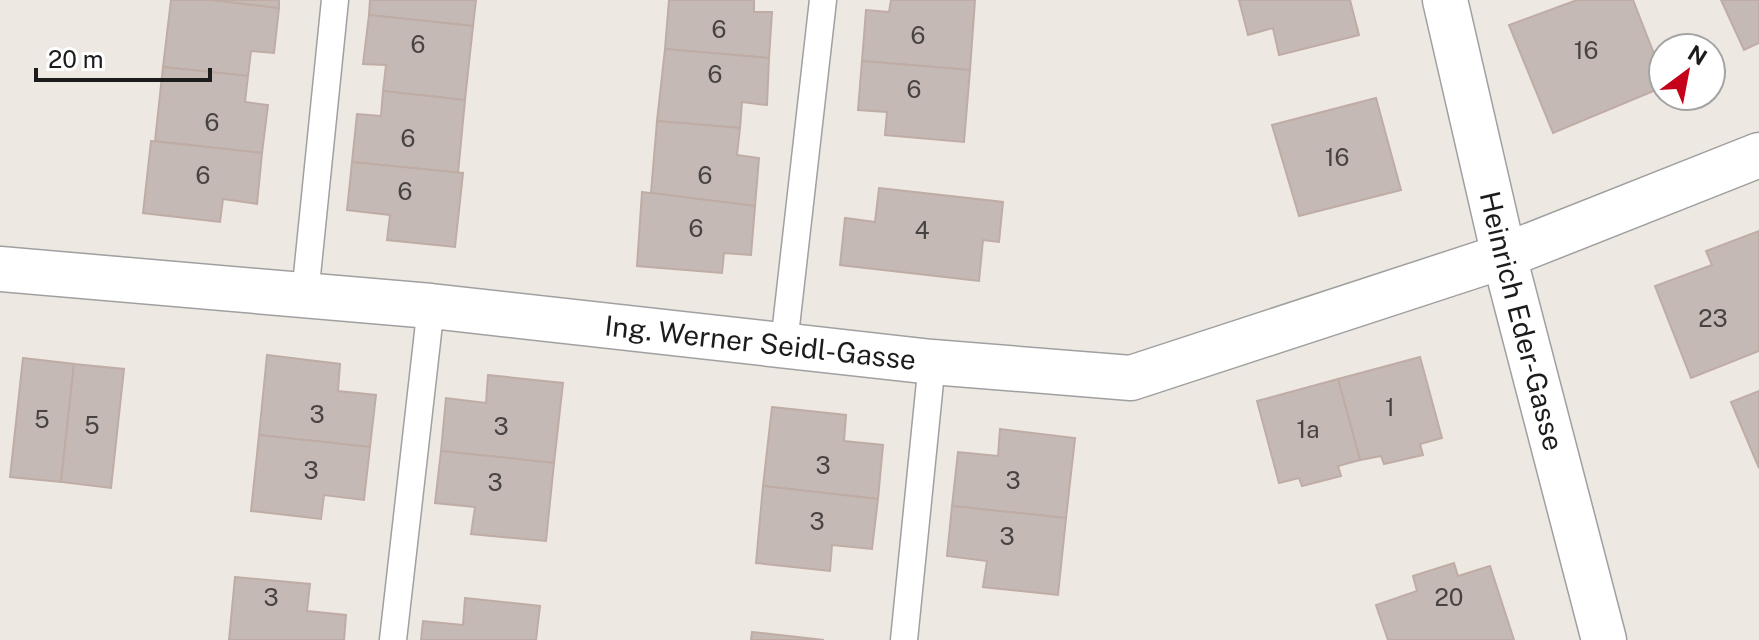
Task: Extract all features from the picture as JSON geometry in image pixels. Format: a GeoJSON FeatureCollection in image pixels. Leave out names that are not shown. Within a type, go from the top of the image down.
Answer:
{"type":"FeatureCollection","features":[{"type":"Feature","properties":{"kind":"street","name":"Heinrich Eder-Gasse"},"geometry":{"type":"LineString","coordinates":[[1445,0],[1504,256],[1604,640]]}},
{"type":"Feature","properties":{"kind":"street","name":"Ing. Werner Seidl-Gasse"},"geometry":{"type":"LineString","coordinates":[[0,269],[431,306],[932,362],[1131,378],[1504,256],[1759,155]]}},
{"type":"Feature","properties":{"kind":"lane"},"geometry":{"type":"LineString","coordinates":[[305,295],[335,0]]}},
{"type":"Feature","properties":{"kind":"lane"},"geometry":{"type":"LineString","coordinates":[[784,344],[823,0]]}},
{"type":"Feature","properties":{"kind":"lane"},"geometry":{"type":"LineString","coordinates":[[393,640],[431,306]]}},
{"type":"Feature","properties":{"kind":"lane"},"geometry":{"type":"LineString","coordinates":[[904,640],[932,362]]}},
{"type":"Feature","properties":{"kind":"building"},"geometry":{"type":"Polygon","coordinates":[[[171,0],[212,0],[279,8],[274,53],[251,51],[248,76],[163,67],[171,0]]]}},
{"type":"Feature","properties":{"kind":"building"},"geometry":{"type":"Polygon","coordinates":[[[212,0],[279,0],[279,8],[212,0]]]}},
{"type":"Feature","properties":{"kind":"building"},"geometry":{"type":"Polygon","coordinates":[[[370,0],[476,0],[473,26],[369,15],[370,0]]]}},
{"type":"Feature","properties":{"kind":"building"},"geometry":{"type":"Polygon","coordinates":[[[669,0],[754,0],[754,12],[772,12],[769,58],[665,49],[669,0]]]}},
{"type":"Feature","properties":{"kind":"building"},"geometry":{"type":"Polygon","coordinates":[[[891,0],[975,0],[970,70],[862,61],[866,10],[889,12],[891,0]]]}},
{"type":"Feature","properties":{"kind":"building"},"geometry":{"type":"Polygon","coordinates":[[[1239,0],[1350,0],[1359,35],[1279,55],[1273,28],[1248,35],[1239,0]]]}},
{"type":"Feature","properties":{"kind":"building"},"geometry":{"type":"Polygon","coordinates":[[[1577,0],[1633,0],[1647,36],[1647,94],[1553,133],[1509,25],[1577,0]]]}},
{"type":"Feature","properties":{"kind":"building"},"geometry":{"type":"Polygon","coordinates":[[[1721,0],[1759,0],[1759,43],[1744,50],[1721,0]]]}},
{"type":"Feature","properties":{"kind":"building"},"geometry":{"type":"Polygon","coordinates":[[[369,15],[473,26],[465,100],[383,91],[386,65],[363,64],[369,15]]]}},
{"type":"Feature","properties":{"kind":"building"},"geometry":{"type":"Polygon","coordinates":[[[665,49],[769,58],[767,105],[742,102],[740,128],[657,121],[665,49]]]}},
{"type":"Feature","properties":{"kind":"building"},"geometry":{"type":"Polygon","coordinates":[[[862,61],[970,70],[964,142],[885,135],[887,112],[858,110],[862,61]]]}},
{"type":"Feature","properties":{"kind":"building"},"geometry":{"type":"Polygon","coordinates":[[[163,67],[248,76],[245,102],[268,105],[262,153],[155,141],[163,67]]]}},
{"type":"Feature","properties":{"kind":"building"},"geometry":{"type":"Polygon","coordinates":[[[383,91],[465,100],[458,173],[352,162],[357,114],[381,116],[383,91]]]}},
{"type":"Feature","properties":{"kind":"building"},"geometry":{"type":"Polygon","coordinates":[[[1376,98],[1401,190],[1299,216],[1272,125],[1376,98]]]}},
{"type":"Feature","properties":{"kind":"building"},"geometry":{"type":"Polygon","coordinates":[[[657,121],[740,128],[737,155],[759,158],[755,206],[651,193],[657,121]]]}},
{"type":"Feature","properties":{"kind":"building"},"geometry":{"type":"Polygon","coordinates":[[[151,141],[262,153],[257,204],[223,199],[220,222],[143,213],[151,141]]]}},
{"type":"Feature","properties":{"kind":"building"},"geometry":{"type":"Polygon","coordinates":[[[352,162],[463,173],[455,247],[387,240],[390,215],[347,210],[352,162]]]}},
{"type":"Feature","properties":{"kind":"building"},"geometry":{"type":"Polygon","coordinates":[[[879,188],[1003,202],[999,242],[983,240],[979,281],[840,265],[845,218],[875,222],[879,188]]]}},
{"type":"Feature","properties":{"kind":"building"},"geometry":{"type":"Polygon","coordinates":[[[642,192],[755,206],[751,255],[724,253],[722,273],[637,266],[642,192]]]}},
{"type":"Feature","properties":{"kind":"building"},"geometry":{"type":"Polygon","coordinates":[[[1759,231],[1759,351],[1691,378],[1655,286],[1712,265],[1706,251],[1759,231]]]}},
{"type":"Feature","properties":{"kind":"building"},"geometry":{"type":"Polygon","coordinates":[[[267,355],[340,364],[338,391],[376,395],[370,447],[259,435],[267,355]]]}},
{"type":"Feature","properties":{"kind":"building"},"geometry":{"type":"Polygon","coordinates":[[[1420,357],[1442,438],[1420,444],[1423,455],[1384,464],[1381,456],[1360,460],[1338,379],[1420,357]]]}},
{"type":"Feature","properties":{"kind":"building"},"geometry":{"type":"Polygon","coordinates":[[[23,358],[74,364],[61,482],[10,477],[23,358]]]}},
{"type":"Feature","properties":{"kind":"building"},"geometry":{"type":"Polygon","coordinates":[[[74,364],[124,369],[111,488],[61,482],[74,364]]]}},
{"type":"Feature","properties":{"kind":"building"},"geometry":{"type":"Polygon","coordinates":[[[488,375],[563,383],[554,463],[441,451],[446,398],[486,403],[488,375]]]}},
{"type":"Feature","properties":{"kind":"building"},"geometry":{"type":"Polygon","coordinates":[[[1338,379],[1360,460],[1338,466],[1341,476],[1302,486],[1299,478],[1279,483],[1257,401],[1338,379]]]}},
{"type":"Feature","properties":{"kind":"building"},"geometry":{"type":"Polygon","coordinates":[[[1759,391],[1759,468],[1731,402],[1759,391]]]}},
{"type":"Feature","properties":{"kind":"building"},"geometry":{"type":"Polygon","coordinates":[[[772,407],[846,415],[844,441],[883,445],[878,499],[763,486],[772,407]]]}},
{"type":"Feature","properties":{"kind":"building"},"geometry":{"type":"Polygon","coordinates":[[[1000,429],[1075,438],[1066,518],[952,506],[958,452],[998,456],[1000,429]]]}},
{"type":"Feature","properties":{"kind":"building"},"geometry":{"type":"Polygon","coordinates":[[[259,435],[370,447],[364,500],[324,495],[321,519],[251,511],[259,435]]]}},
{"type":"Feature","properties":{"kind":"building"},"geometry":{"type":"Polygon","coordinates":[[[441,451],[554,463],[546,541],[471,534],[475,507],[435,503],[441,451]]]}},
{"type":"Feature","properties":{"kind":"building"},"geometry":{"type":"Polygon","coordinates":[[[763,486],[878,499],[872,549],[832,545],[830,571],[756,563],[763,486]]]}},
{"type":"Feature","properties":{"kind":"building"},"geometry":{"type":"Polygon","coordinates":[[[952,506],[1066,518],[1058,595],[983,587],[987,561],[947,556],[952,506]]]}},
{"type":"Feature","properties":{"kind":"building"},"geometry":{"type":"Polygon","coordinates":[[[1454,563],[1458,576],[1490,566],[1514,640],[1388,640],[1376,605],[1417,591],[1413,576],[1454,563]]]}},
{"type":"Feature","properties":{"kind":"building"},"geometry":{"type":"Polygon","coordinates":[[[235,577],[310,584],[307,611],[346,615],[344,640],[229,640],[235,577]]]}},
{"type":"Feature","properties":{"kind":"building"},"geometry":{"type":"Polygon","coordinates":[[[465,598],[540,606],[536,640],[421,640],[423,621],[463,625],[465,598]]]}},
{"type":"Feature","properties":{"kind":"building"},"geometry":{"type":"Polygon","coordinates":[[[752,632],[824,640],[751,640],[752,632]]]}}]}
